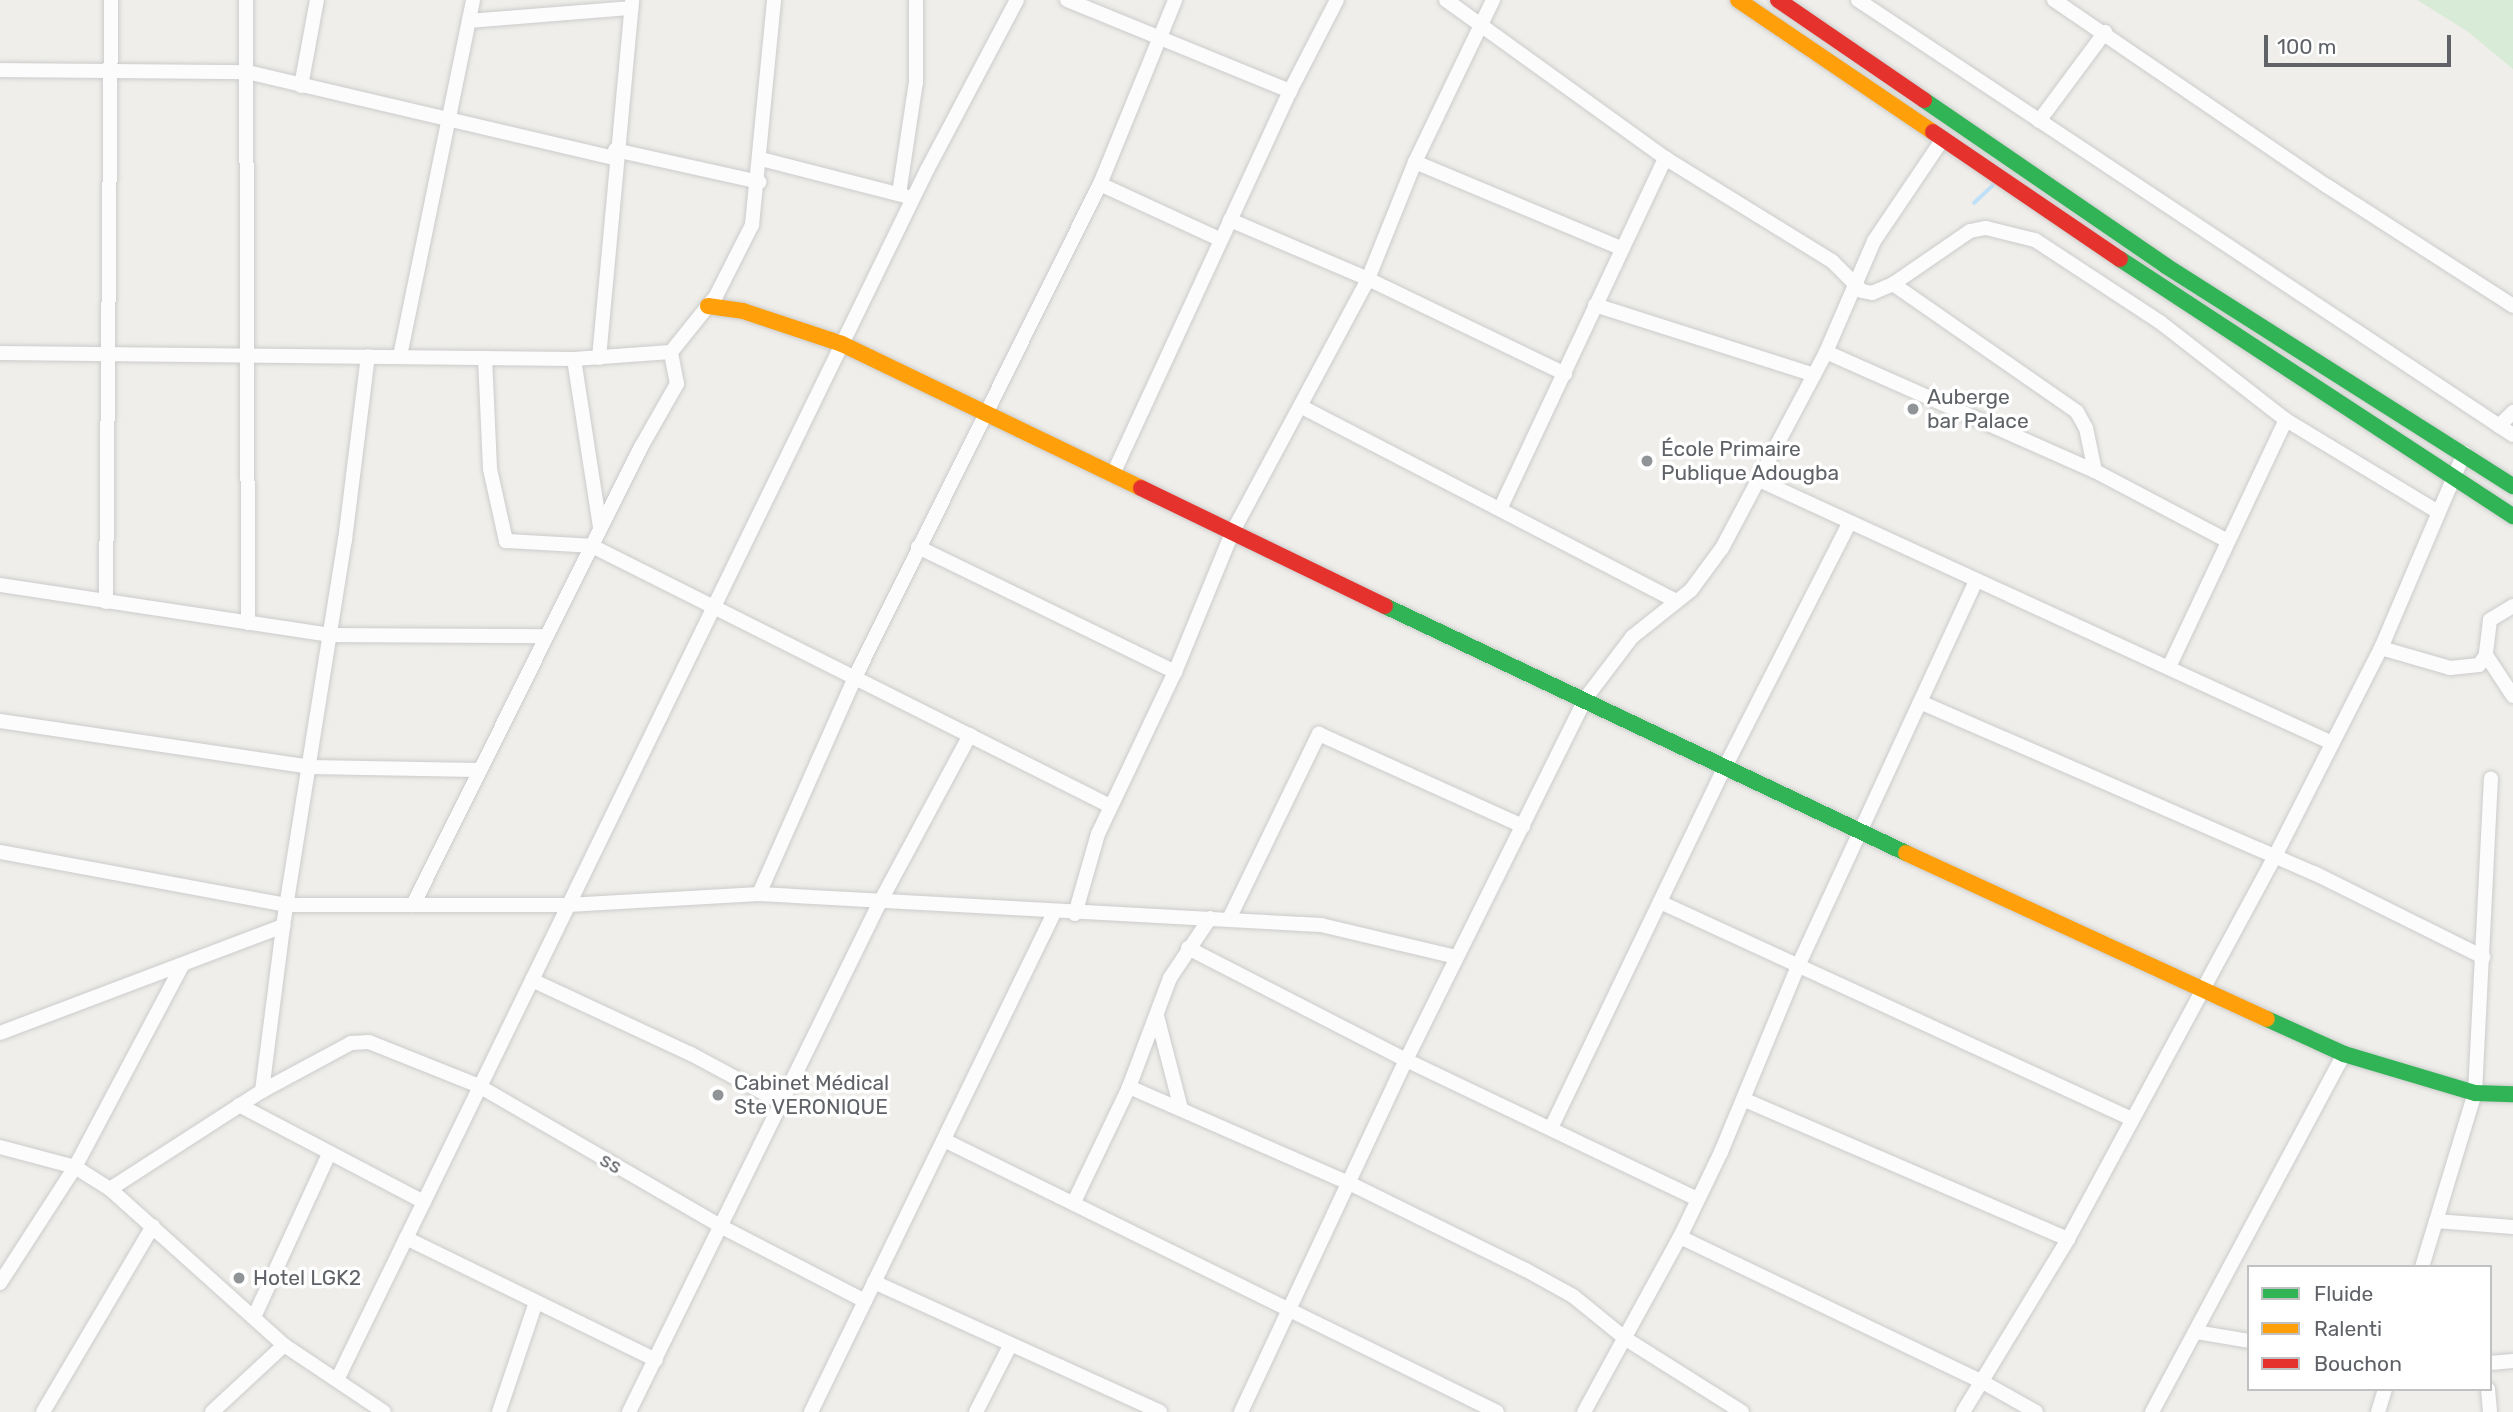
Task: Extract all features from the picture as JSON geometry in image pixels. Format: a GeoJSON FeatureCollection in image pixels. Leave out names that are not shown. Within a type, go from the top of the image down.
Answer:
{"type":"FeatureCollection","features":[{"type":"Feature","properties":{"kind":"street"},"geometry":{"type":"LineString","coordinates":[[106,602],[105,354],[112,71],[111,0]]}},
{"type":"Feature","properties":{"kind":"street"},"geometry":{"type":"LineString","coordinates":[[246,0],[248,623]]}},
{"type":"Feature","properties":{"kind":"street"},"geometry":{"type":"LineString","coordinates":[[301,86],[317,0]]}},
{"type":"Feature","properties":{"kind":"street"},"geometry":{"type":"LineString","coordinates":[[400,356],[473,0]]}},
{"type":"Feature","properties":{"kind":"street"},"geometry":{"type":"LineString","coordinates":[[0,352],[574,359],[671,352],[708,306],[748,236],[759,182],[774,0]]}},
{"type":"Feature","properties":{"kind":"street"},"geometry":{"type":"LineString","coordinates":[[899,194],[916,82],[916,0]]}},
{"type":"Feature","properties":{"kind":"street"},"geometry":{"type":"LineString","coordinates":[[337,1380],[842,344],[1017,0]]}},
{"type":"Feature","properties":{"kind":"street"},"geometry":{"type":"LineString","coordinates":[[1067,0],[1290,90]]}},
{"type":"Feature","properties":{"kind":"street"},"geometry":{"type":"LineString","coordinates":[[759,894],[856,675],[1100,184],[1157,37],[1175,0]]}},
{"type":"Feature","properties":{"kind":"street"},"geometry":{"type":"LineString","coordinates":[[1113,474],[1290,90],[1337,0]]}},
{"type":"Feature","properties":{"kind":"street"},"geometry":{"type":"LineString","coordinates":[[1446,0],[1665,158],[1832,261],[1854,287],[1872,293],[1894,284],[1970,231],[1986,228],[2035,240],[2160,322],[2286,421],[2438,512]]}},
{"type":"Feature","properties":{"kind":"street"},"geometry":{"type":"LineString","coordinates":[[1075,914],[1110,806],[1174,672],[1231,533],[1302,407],[1368,279],[1415,162],[1493,0]]}},
{"type":"Feature","properties":{"kind":"street"},"geometry":{"type":"LineString","coordinates":[[1738,0],[2231,334],[2454,475],[2513,516]]}},
{"type":"Feature","properties":{"kind":"street"},"geometry":{"type":"LineString","coordinates":[[1778,0],[2166,266],[2513,486]]}},
{"type":"Feature","properties":{"kind":"street"},"geometry":{"type":"LineString","coordinates":[[1858,0],[2513,435]]}},
{"type":"Feature","properties":{"kind":"street"},"geometry":{"type":"LineString","coordinates":[[2054,0],[2105,32],[2327,186],[2513,306]]}},
{"type":"Feature","properties":{"kind":"street"},"geometry":{"type":"LineString","coordinates":[[469,21],[631,4],[598,358]]}},
{"type":"Feature","properties":{"kind":"street"},"geometry":{"type":"LineString","coordinates":[[2039,121],[2105,32]]}},
{"type":"Feature","properties":{"kind":"street"},"geometry":{"type":"LineString","coordinates":[[0,70],[247,72],[448,121],[759,182]]}},
{"type":"Feature","properties":{"kind":"street"},"geometry":{"type":"LineString","coordinates":[[1241,1412],[1406,1060],[1585,699],[1632,637],[1677,601],[1706,571],[1760,481],[1826,352],[1890,212],[1942,140]]}},
{"type":"Feature","properties":{"kind":"street"},"geometry":{"type":"LineString","coordinates":[[1501,507],[1565,374],[1620,248],[1665,158]]}},
{"type":"Feature","properties":{"kind":"street"},"geometry":{"type":"LineString","coordinates":[[761,159],[914,198]]}},
{"type":"Feature","properties":{"kind":"street"},"geometry":{"type":"LineString","coordinates":[[1415,162],[1620,248]]}},
{"type":"Feature","properties":{"kind":"street"},"geometry":{"type":"LineString","coordinates":[[1100,184],[1221,240]]}},
{"type":"Feature","properties":{"kind":"street"},"geometry":{"type":"LineString","coordinates":[[1230,220],[1368,279],[1565,374]]}},
{"type":"Feature","properties":{"kind":"street"},"geometry":{"type":"LineString","coordinates":[[1894,284],[2077,412],[2087,429],[2095,471]]}},
{"type":"Feature","properties":{"kind":"street"},"geometry":{"type":"LineString","coordinates":[[1595,304],[1814,375]]}},
{"type":"Feature","properties":{"kind":"street"},"geometry":{"type":"LineString","coordinates":[[708,306],[743,310],[842,344],[1231,533],[1585,699],[1724,769],[2344,1054],[2475,1093],[2513,1094]]}},
{"type":"Feature","properties":{"kind":"street"},"geometry":{"type":"LineString","coordinates":[[413,905],[600,528],[677,384],[671,352]]}},
{"type":"Feature","properties":{"kind":"street"},"geometry":{"type":"LineString","coordinates":[[1826,352],[2095,471],[2226,540]]}},
{"type":"Feature","properties":{"kind":"street"},"geometry":{"type":"LineString","coordinates":[[110,1189],[262,1091],[283,926],[330,635],[368,356]]}},
{"type":"Feature","properties":{"kind":"street"},"geometry":{"type":"LineString","coordinates":[[485,358],[490,469],[503,538],[512,542],[592,546],[856,675],[1110,806]]}},
{"type":"Feature","properties":{"kind":"street"},"geometry":{"type":"LineString","coordinates":[[574,359],[600,528]]}},
{"type":"Feature","properties":{"kind":"street"},"geometry":{"type":"LineString","coordinates":[[1302,407],[1501,507],[1677,601]]}},
{"type":"Feature","properties":{"kind":"street"},"geometry":{"type":"LineString","coordinates":[[2499,426],[2513,412]]}},
{"type":"Feature","properties":{"kind":"street"},"geometry":{"type":"LineString","coordinates":[[2169,667],[2226,540],[2286,421]]}},
{"type":"Feature","properties":{"kind":"street"},"geometry":{"type":"LineString","coordinates":[[1963,1412],[2068,1239],[2200,990],[2275,856],[2381,648],[2464,453]]}},
{"type":"Feature","properties":{"kind":"street"},"geometry":{"type":"LineString","coordinates":[[1760,481],[2332,743]]}},
{"type":"Feature","properties":{"kind":"street"},"geometry":{"type":"LineString","coordinates":[[1552,1128],[1724,769],[1850,522]]}},
{"type":"Feature","properties":{"kind":"street"},"geometry":{"type":"LineString","coordinates":[[918,548],[1174,672]]}},
{"type":"Feature","properties":{"kind":"street"},"geometry":{"type":"LineString","coordinates":[[1584,1412],[1680,1237],[1745,1100],[1798,965],[1976,580]]}},
{"type":"Feature","properties":{"kind":"street"},"geometry":{"type":"LineString","coordinates":[[0,585],[330,635],[546,636]]}},
{"type":"Feature","properties":{"kind":"street"},"geometry":{"type":"LineString","coordinates":[[2381,648],[2450,668],[2479,665],[2486,655],[2490,620],[2513,606]]}},
{"type":"Feature","properties":{"kind":"street"},"geometry":{"type":"LineString","coordinates":[[2486,655],[2513,696]]}},
{"type":"Feature","properties":{"kind":"street"},"geometry":{"type":"LineString","coordinates":[[1920,702],[2275,856],[2483,957]]}},
{"type":"Feature","properties":{"kind":"street"},"geometry":{"type":"LineString","coordinates":[[0,721],[310,767],[478,770]]}},
{"type":"Feature","properties":{"kind":"street"},"geometry":{"type":"LineString","coordinates":[[1229,919],[1319,734],[1523,826]]}},
{"type":"Feature","properties":{"kind":"street"},"geometry":{"type":"LineString","coordinates":[[629,1412],[879,904],[970,735]]}},
{"type":"Feature","properties":{"kind":"street"},"geometry":{"type":"LineString","coordinates":[[2423,1265],[2475,1093],[2491,778]]}},
{"type":"Feature","properties":{"kind":"street"},"geometry":{"type":"LineString","coordinates":[[0,852],[287,905],[568,905],[759,894],[879,904],[1210,918],[1343,928],[1456,957]]}},
{"type":"Feature","properties":{"kind":"street"},"geometry":{"type":"LineString","coordinates":[[1660,902],[2132,1119]]}},
{"type":"Feature","properties":{"kind":"street"},"geometry":{"type":"LineString","coordinates":[[811,1412],[1054,913]]}},
{"type":"Feature","properties":{"kind":"street"},"geometry":{"type":"LineString","coordinates":[[1074,1202],[1129,1087],[1156,1015],[1188,948],[1210,918]]}},
{"type":"Feature","properties":{"kind":"street"},"geometry":{"type":"LineString","coordinates":[[0,1033],[183,967],[283,926]]}},
{"type":"Feature","properties":{"kind":"street"},"geometry":{"type":"LineString","coordinates":[[1188,948],[1406,1060],[1698,1199]]}},
{"type":"Feature","properties":{"kind":"street"},"geometry":{"type":"LineString","coordinates":[[0,1283],[75,1167],[183,967]]}},
{"type":"Feature","properties":{"kind":"street"},"geometry":{"type":"LineString","coordinates":[[532,980],[691,1054],[782,1102]]}},
{"type":"Feature","properties":{"kind":"street"},"geometry":{"type":"LineString","coordinates":[[1156,1015],[1181,1109]]}},
{"type":"Feature","properties":{"kind":"street","name":"ss"},"geometry":{"type":"LineString","coordinates":[[262,1091],[351,1043],[369,1042],[479,1086],[722,1227],[865,1301]]}},
{"type":"Feature","properties":{"kind":"street"},"geometry":{"type":"LineString","coordinates":[[2152,1412],[2344,1054]]}},
{"type":"Feature","properties":{"kind":"street"},"geometry":{"type":"LineString","coordinates":[[1129,1087],[1349,1183],[1526,1270],[1573,1296],[1626,1339],[1742,1412]]}},
{"type":"Feature","properties":{"kind":"street"},"geometry":{"type":"LineString","coordinates":[[1745,1100],[2068,1239]]}},
{"type":"Feature","properties":{"kind":"street"},"geometry":{"type":"LineString","coordinates":[[239,1105],[424,1202]]}},
{"type":"Feature","properties":{"kind":"street"},"geometry":{"type":"LineString","coordinates":[[944,1140],[1497,1412]]}},
{"type":"Feature","properties":{"kind":"street"},"geometry":{"type":"LineString","coordinates":[[0,1147],[75,1167],[110,1189],[284,1345],[384,1412]]}},
{"type":"Feature","properties":{"kind":"street"},"geometry":{"type":"LineString","coordinates":[[254,1317],[329,1154]]}},
{"type":"Feature","properties":{"kind":"street"},"geometry":{"type":"LineString","coordinates":[[2436,1221],[2513,1227]]}},
{"type":"Feature","properties":{"kind":"street"},"geometry":{"type":"LineString","coordinates":[[43,1412],[153,1226]]}},
{"type":"Feature","properties":{"kind":"street"},"geometry":{"type":"LineString","coordinates":[[1680,1237],[1981,1381],[2036,1412]]}},
{"type":"Feature","properties":{"kind":"street"},"geometry":{"type":"LineString","coordinates":[[407,1238],[656,1360]]}},
{"type":"Feature","properties":{"kind":"street"},"geometry":{"type":"LineString","coordinates":[[874,1282],[1160,1412]]}},
{"type":"Feature","properties":{"kind":"street"},"geometry":{"type":"LineString","coordinates":[[499,1412],[536,1302]]}},
{"type":"Feature","properties":{"kind":"street"},"geometry":{"type":"LineString","coordinates":[[2196,1332],[2247,1340]]}},
{"type":"Feature","properties":{"kind":"street"},"geometry":{"type":"LineString","coordinates":[[976,1412],[1011,1344]]}},
{"type":"Feature","properties":{"kind":"street"},"geometry":{"type":"LineString","coordinates":[[212,1412],[284,1345]]}},
{"type":"Feature","properties":{"kind":"street"},"geometry":{"type":"LineString","coordinates":[[2492,1363],[2513,1361]]}},
{"type":"Feature","properties":{"kind":"street"},"geometry":{"type":"LineString","coordinates":[[2378,1412],[2384,1391]]}},
{"type":"Feature","properties":{"kind":"street"},"geometry":{"type":"LineString","coordinates":[[2488,1391],[2490,1412]]}},
{"type":"Feature","properties":{"kind":"green space"},"geometry":{"type":"Polygon","coordinates":[[[2417,0],[2513,0],[2513,69],[2467,31],[2417,0]]]}},
{"type":"Feature","properties":{"kind":"waterway"},"geometry":{"type":"LineString","coordinates":[[1974,203],[1993,185]]}},
{"type":"Feature","properties":{"kind":"traffic: fast"},"geometry":{"type":"LineString","coordinates":[[1924,100],[2166,266],[2513,486]]}},
{"type":"Feature","properties":{"kind":"traffic: fast"},"geometry":{"type":"LineString","coordinates":[[2120,259],[2513,516]]}},
{"type":"Feature","properties":{"kind":"traffic: fast"},"geometry":{"type":"LineString","coordinates":[[1385,606],[1906,853]]}},
{"type":"Feature","properties":{"kind":"traffic: fast"},"geometry":{"type":"LineString","coordinates":[[2267,1019],[2344,1054],[2475,1093],[2513,1094]]}},
{"type":"Feature","properties":{"kind":"traffic: slow"},"geometry":{"type":"LineString","coordinates":[[1738,0],[1933,132]]}},
{"type":"Feature","properties":{"kind":"traffic: slow"},"geometry":{"type":"LineString","coordinates":[[708,306],[743,311],[842,344],[1141,488]]}},
{"type":"Feature","properties":{"kind":"traffic: slow"},"geometry":{"type":"LineString","coordinates":[[1906,853],[2267,1019]]}},
{"type":"Feature","properties":{"kind":"traffic: jam"},"geometry":{"type":"LineString","coordinates":[[1778,0],[1924,100]]}},
{"type":"Feature","properties":{"kind":"traffic: jam"},"geometry":{"type":"LineString","coordinates":[[1933,132],[2120,259]]}},
{"type":"Feature","properties":{"kind":"traffic: jam"},"geometry":{"type":"LineString","coordinates":[[1141,488],[1385,606]]}},
{"type":"Feature","properties":{"kind":"place","name":"Auberge bar Palace"},"geometry":{"type":"Point","coordinates":[1913,409]}},
{"type":"Feature","properties":{"kind":"place","name":"École Primaire Publique Adougba"},"geometry":{"type":"Point","coordinates":[1647,461]}},
{"type":"Feature","properties":{"kind":"place","name":"Cabinet Médical Ste VERONIQUE"},"geometry":{"type":"Point","coordinates":[718,1095]}},
{"type":"Feature","properties":{"kind":"place","name":"Hotel LGK2"},"geometry":{"type":"Point","coordinates":[239,1278]}}]}
